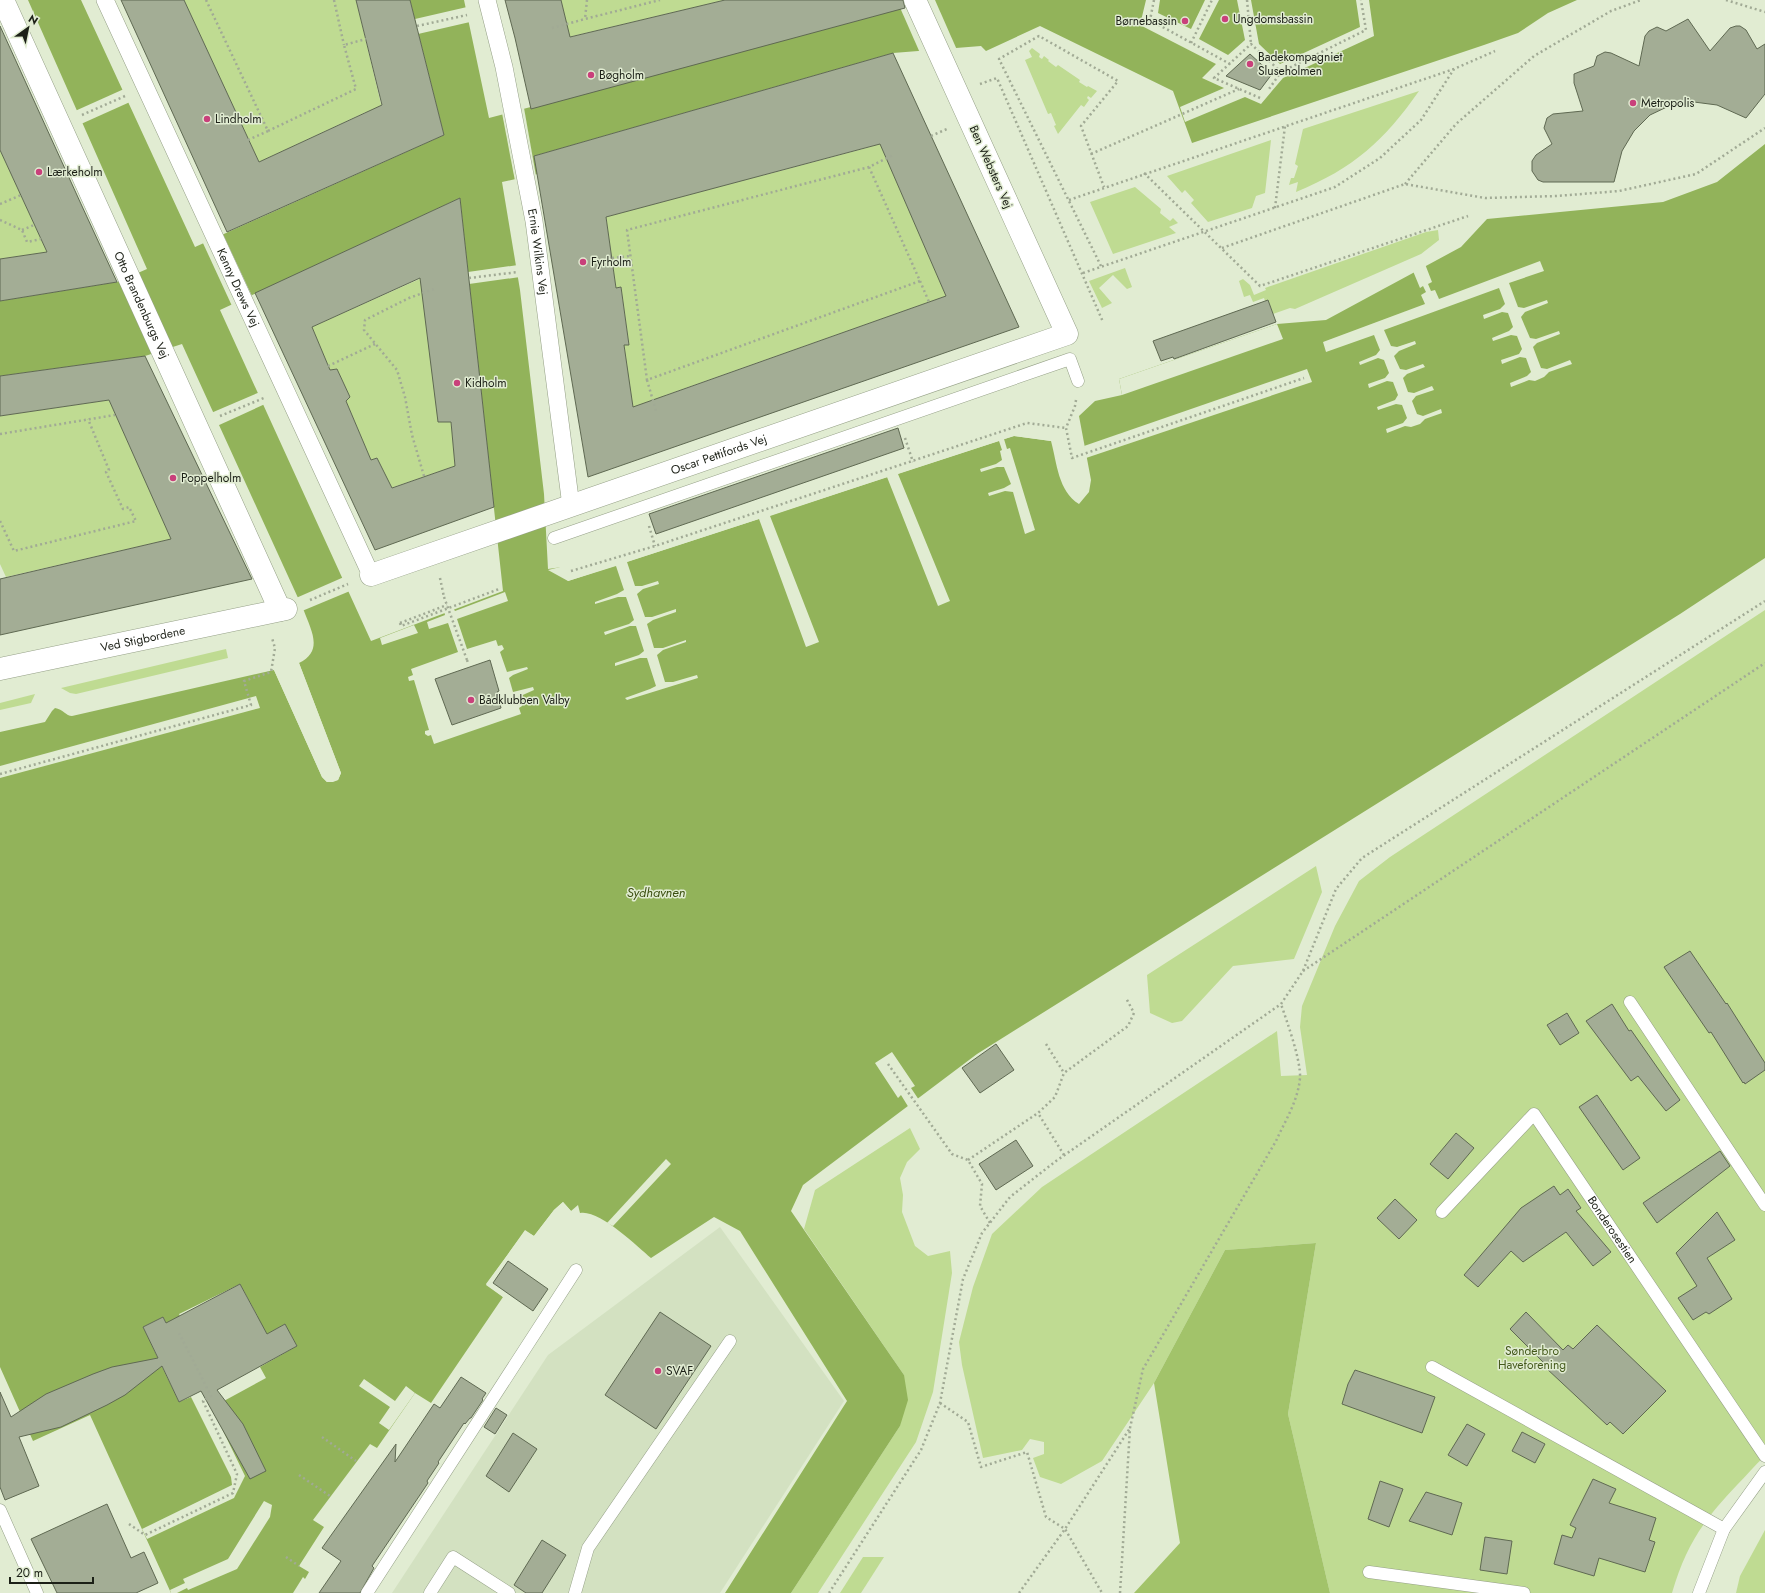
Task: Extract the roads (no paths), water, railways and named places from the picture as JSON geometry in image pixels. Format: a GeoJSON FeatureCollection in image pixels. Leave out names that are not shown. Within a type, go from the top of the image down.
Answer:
{"type":"FeatureCollection","features":[{"type":"Feature","properties":{"kind":"street","name":"Otto Brandenburgs Vej"},"geometry":{"type":"LineString","coordinates":[[2,0],[197,428],[290,607]]}},
{"type":"Feature","properties":{"kind":"street","name":"Kenny Drews Vej"},"geometry":{"type":"LineString","coordinates":[[105,0],[371,575]]}},
{"type":"Feature","properties":{"kind":"street","name":"Ben Websters Vej"},"geometry":{"type":"LineString","coordinates":[[915,0],[1067,334]]}},
{"type":"Feature","properties":{"kind":"street","name":"Ernie Wilkins Vej"},"geometry":{"type":"LineString","coordinates":[[488,5],[504,67],[534,221],[563,509]]}},
{"type":"Feature","properties":{"kind":"street","name":"Oscar Pettifords Vej"},"geometry":{"type":"LineString","coordinates":[[371,575],[1067,334]]}},
{"type":"Feature","properties":{"kind":"street","name":"Ved Stigbordene"},"geometry":{"type":"LineString","coordinates":[[0,669],[290,607]]}},
{"type":"Feature","properties":{"kind":"lane"},"geometry":{"type":"LineString","coordinates":[[554,538],[1070,359],[1078,381]]}},
{"type":"Feature","properties":{"kind":"lane"},"geometry":{"type":"LineString","coordinates":[[1630,1002],[1765,1205]]}},
{"type":"Feature","properties":{"kind":"lane","name":"Bonderosestien"},"geometry":{"type":"LineString","coordinates":[[1442,1212],[1534,1114],[1765,1456]]}},
{"type":"Feature","properties":{"kind":"lane"},"geometry":{"type":"LineString","coordinates":[[367,1593],[576,1270]]}},
{"type":"Feature","properties":{"kind":"lane"},"geometry":{"type":"LineString","coordinates":[[575,1593],[588,1548],[730,1341]]}},
{"type":"Feature","properties":{"kind":"lane"},"geometry":{"type":"LineString","coordinates":[[1432,1367],[1724,1529]]}},
{"type":"Feature","properties":{"kind":"lane"},"geometry":{"type":"LineString","coordinates":[[1699,1593],[1724,1529],[1765,1472]]}},
{"type":"Feature","properties":{"kind":"lane"},"geometry":{"type":"LineString","coordinates":[[0,1510],[37,1593]]}},
{"type":"Feature","properties":{"kind":"lane"},"geometry":{"type":"LineString","coordinates":[[430,1593],[453,1557],[509,1593]]}},
{"type":"Feature","properties":{"kind":"lane"},"geometry":{"type":"LineString","coordinates":[[1369,1572],[1524,1593]]}},
{"type":"Feature","properties":{"kind":"water","name":"Sydhavnen"},"geometry":{"type":"Polygon","coordinates":[[[28,0],[81,0],[195,247],[444,135],[410,0],[464,0],[489,118],[878,15],[908,0],[1577,0],[1548,13],[1518,33],[1192,143],[1173,91],[1040,26],[986,51],[981,46],[893,53],[534,156],[538,174],[502,182],[520,290],[544,494],[548,569],[562,567],[568,581],[1014,436],[1051,441],[1062,484],[1072,498],[1079,504],[1089,492],[1091,480],[1079,416],[1095,401],[1122,395],[1119,379],[1277,324],[1326,320],[1461,247],[1487,219],[1663,202],[1717,182],[1765,144],[1765,558],[1680,614],[977,1054],[803,1185],[791,1211],[904,1375],[908,1400],[900,1426],[791,1593],[725,1593],[847,1401],[740,1231],[714,1217],[651,1258],[607,1222],[588,1213],[580,1213],[578,1205],[571,1211],[563,1202],[554,1210],[534,1236],[525,1231],[486,1284],[503,1297],[431,1403],[415,1393],[377,1448],[370,1444],[313,1520],[324,1527],[299,1566],[309,1572],[305,1579],[303,1577],[293,1593],[171,1593],[90,1415],[33,1441],[0,1367],[0,732],[45,722],[55,708],[72,716],[274,670],[322,777],[327,782],[338,780],[341,773],[299,663],[307,658],[313,646],[314,640],[310,625],[182,344],[145,356],[0,376],[0,301],[117,282],[147,269],[28,0]],[[460,198],[220,310],[371,641],[503,591],[460,198]]]}},
{"type":"Feature","properties":{"kind":"place","name":"Ungdomsbassin"},"geometry":{"type":"Point","coordinates":[1225,19]}},
{"type":"Feature","properties":{"kind":"place","name":"Børnebassin"},"geometry":{"type":"Point","coordinates":[1185,21]}},
{"type":"Feature","properties":{"kind":"place","name":"Badekompagniet Sluseholmen"},"geometry":{"type":"Point","coordinates":[1250,64]}},
{"type":"Feature","properties":{"kind":"place","name":"Bøgholm"},"geometry":{"type":"Point","coordinates":[591,75]}},
{"type":"Feature","properties":{"kind":"place","name":"Metropolis"},"geometry":{"type":"Point","coordinates":[1633,103]}},
{"type":"Feature","properties":{"kind":"place","name":"Lindholm"},"geometry":{"type":"Point","coordinates":[207,119]}},
{"type":"Feature","properties":{"kind":"place","name":"Lærkeholm"},"geometry":{"type":"Point","coordinates":[39,172]}},
{"type":"Feature","properties":{"kind":"place","name":"Fyrholm"},"geometry":{"type":"Point","coordinates":[583,262]}},
{"type":"Feature","properties":{"kind":"place","name":"Kidholm"},"geometry":{"type":"Point","coordinates":[457,383]}},
{"type":"Feature","properties":{"kind":"place","name":"Poppelholm"},"geometry":{"type":"Point","coordinates":[173,478]}},
{"type":"Feature","properties":{"kind":"place","name":"Bådklubben Valby"},"geometry":{"type":"Point","coordinates":[471,700]}},
{"type":"Feature","properties":{"kind":"place","name":"SVAF"},"geometry":{"type":"Point","coordinates":[658,1371]}},
{"type":"Feature","properties":{"kind":"park label","name":"Sønderbro Haveforening"},"geometry":{"type":"Point","coordinates":[1532,1358]}}]}
